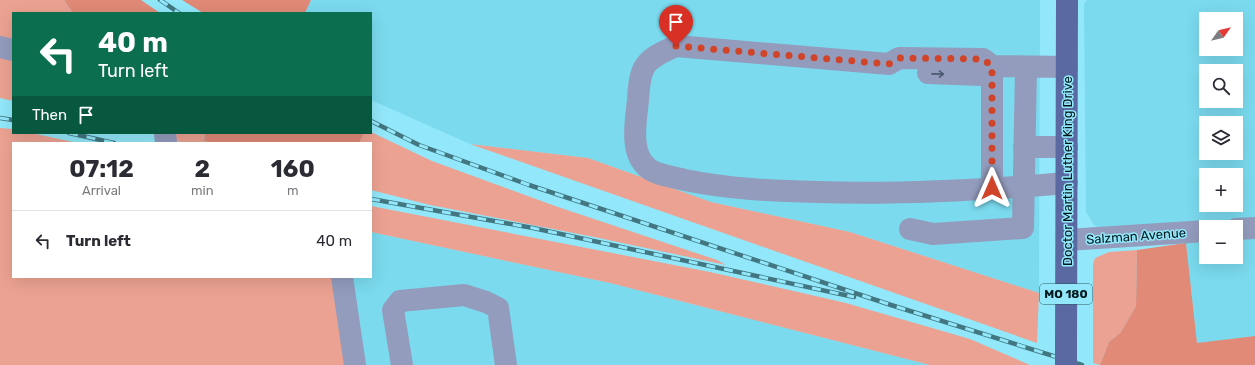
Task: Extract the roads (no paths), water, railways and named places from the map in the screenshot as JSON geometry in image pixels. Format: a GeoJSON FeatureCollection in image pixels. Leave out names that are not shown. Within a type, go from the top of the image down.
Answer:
{"type":"FeatureCollection","features":[{"type":"Feature","properties":{"kind":"main road","name":"Doctor Martin Luther King Drive"},"geometry":{"type":"LineString","coordinates":[[1066,356],[1067,0]]}},
{"type":"Feature","properties":{"kind":"street"},"geometry":{"type":"LineString","coordinates":[[1067,67],[1026,68],[992,66],[983,59],[899,58],[889,64],[676,46],[658,54],[648,61],[639,77],[635,137],[639,159],[649,169],[670,176],[701,183],[759,190],[858,193],[970,191],[1067,183]]}},
{"type":"Feature","properties":{"kind":"street"},"geometry":{"type":"LineString","coordinates":[[0,47],[12,50]]}},
{"type":"Feature","properties":{"kind":"street"},"geometry":{"type":"LineString","coordinates":[[992,66],[992,188]]}},
{"type":"Feature","properties":{"kind":"street"},"geometry":{"type":"LineString","coordinates":[[910,229],[933,234],[1023,228],[1026,68]]}},
{"type":"Feature","properties":{"kind":"street"},"geometry":{"type":"LineString","coordinates":[[1024,147],[1067,147]]}},
{"type":"Feature","properties":{"kind":"street"},"geometry":{"type":"LineString","coordinates":[[1243,229],[1255,228]]}},
{"type":"Feature","properties":{"kind":"street","name":"Salzman Avenue"},"geometry":{"type":"LineString","coordinates":[[1067,240],[1199,231]]}},
{"type":"Feature","properties":{"kind":"street"},"geometry":{"type":"LineString","coordinates":[[342,278],[355,365]]}},
{"type":"Feature","properties":{"kind":"street"},"geometry":{"type":"LineString","coordinates":[[402,365],[393,310],[400,301],[464,295],[486,302],[498,308],[506,365]]}},
{"type":"Feature","properties":{"kind":"railway"},"geometry":{"type":"LineString","coordinates":[[160,0],[178,12]]}},
{"type":"Feature","properties":{"kind":"railway"},"geometry":{"type":"LineString","coordinates":[[0,118],[12,120]]}},
{"type":"Feature","properties":{"kind":"railway"},"geometry":{"type":"LineString","coordinates":[[372,122],[419,145],[529,185],[891,305],[1082,365]]}},
{"type":"Feature","properties":{"kind":"railway"},"geometry":{"type":"LineString","coordinates":[[74,134],[110,142]]}},
{"type":"Feature","properties":{"kind":"railway"},"geometry":{"type":"LineString","coordinates":[[372,199],[533,228],[854,297]]}}]}
